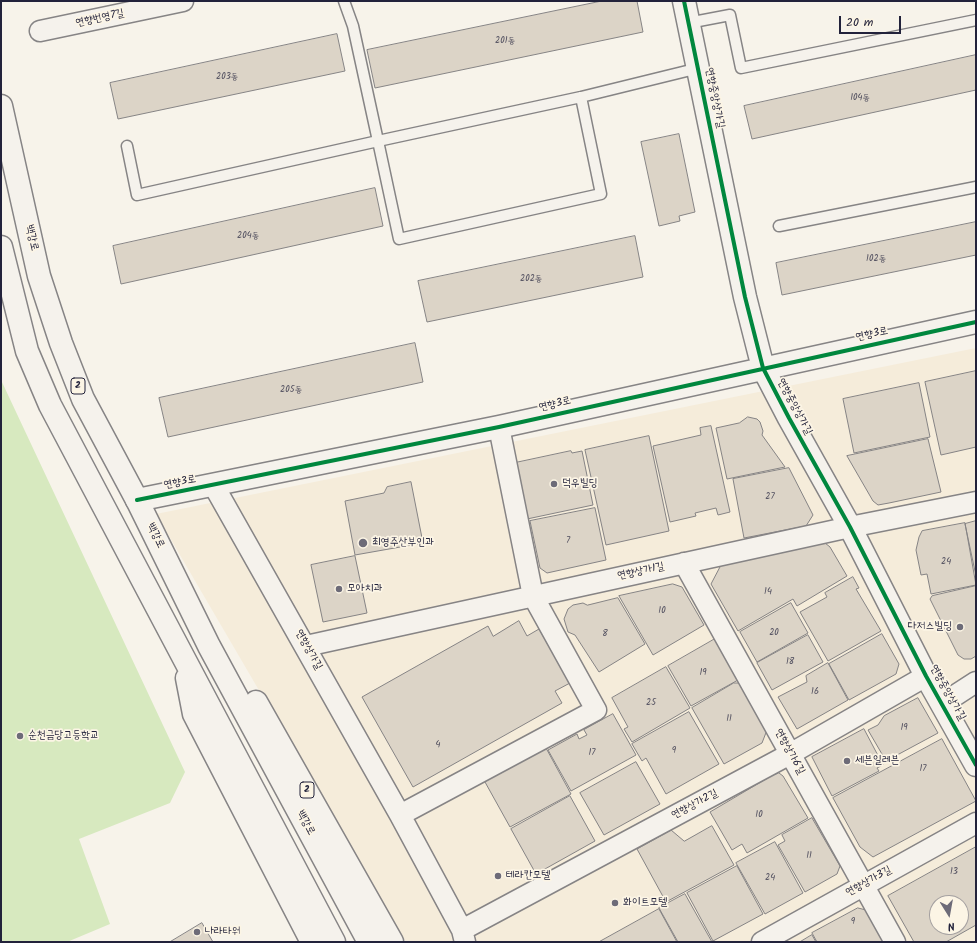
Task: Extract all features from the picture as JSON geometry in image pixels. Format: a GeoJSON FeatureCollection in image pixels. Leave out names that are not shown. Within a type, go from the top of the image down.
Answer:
{"type":"FeatureCollection","features":[{"type":"Feature","properties":{"kind":"main road","name":"연향중앙상가길"},"geometry":{"type":"LineString","coordinates":[[684,1],[745,297],[763,368],[850,527],[926,676],[976,765]]}},
{"type":"Feature","properties":{"kind":"main road","name":"백강로"},"geometry":{"type":"LineString","coordinates":[[1,106],[39,276],[61,343],[83,399],[137,500],[209,646],[369,942]]}},
{"type":"Feature","properties":{"kind":"main road"},"geometry":{"type":"LineString","coordinates":[[1,247],[27,351],[50,405],[334,942]]}},
{"type":"Feature","properties":{"kind":"main road","name":"연향3로"},"geometry":{"type":"LineString","coordinates":[[137,500],[214,486],[499,427],[976,322]]}},
{"type":"Feature","properties":{"kind":"main road","name":"2"},"geometry":{"type":"LineString","coordinates":[[209,646],[249,690],[392,942]]}},
{"type":"Feature","properties":{"kind":"main road"},"geometry":{"type":"LineString","coordinates":[[184,659],[194,714],[312,942]]}},
{"type":"Feature","properties":{"kind":"street","name":"연향번영7길"},"geometry":{"type":"LineString","coordinates":[[40,31],[183,1]]}},
{"type":"Feature","properties":{"kind":"street"},"geometry":{"type":"LineString","coordinates":[[400,815],[596,710],[533,596],[499,427]]}},
{"type":"Feature","properties":{"kind":"street","name":"연향상가길"},"geometry":{"type":"LineString","coordinates":[[214,486],[306,646],[400,815],[464,936]]}},
{"type":"Feature","properties":{"kind":"street","name":"연향상가1길"},"geometry":{"type":"LineString","coordinates":[[306,646],[850,527],[976,502]]}},
{"type":"Feature","properties":{"kind":"street","name":"연향상가6길"},"geometry":{"type":"LineString","coordinates":[[684,563],[895,942]]}},
{"type":"Feature","properties":{"kind":"street","name":"연향상가2길"},"geometry":{"type":"LineString","coordinates":[[464,936],[790,754],[926,676]]}},
{"type":"Feature","properties":{"kind":"street"},"geometry":{"type":"LineString","coordinates":[[942,704],[976,682]]}},
{"type":"Feature","properties":{"kind":"street","name":"연향상가3길"},"geometry":{"type":"LineString","coordinates":[[762,942],[976,823]]}},
{"type":"Feature","properties":{"kind":"lane"},"geometry":{"type":"LineString","coordinates":[[344,1],[353,26],[399,239],[602,194],[581,97]]}},
{"type":"Feature","properties":{"kind":"lane"},"geometry":{"type":"LineString","coordinates":[[688,23],[730,15],[741,68],[976,20]]}},
{"type":"Feature","properties":{"kind":"lane"},"geometry":{"type":"LineString","coordinates":[[127,146],[137,194],[581,97],[698,68]]}},
{"type":"Feature","properties":{"kind":"lane"},"geometry":{"type":"LineString","coordinates":[[779,226],[976,187]]}},
{"type":"Feature","properties":{"kind":"shaded area"},"geometry":{"type":"Polygon","coordinates":[[[976,348],[976,942],[406,942],[156,514],[976,348]]]}},
{"type":"Feature","properties":{"kind":"green space"},"geometry":{"type":"Polygon","coordinates":[[[1,380],[185,772],[170,803],[79,839],[110,924],[67,942],[1,942],[1,380]]]}},
{"type":"Feature","properties":{"kind":"building"},"geometry":{"type":"Polygon","coordinates":[[[602,1],[637,1],[643,32],[375,88],[367,50],[602,1]]]}},
{"type":"Feature","properties":{"kind":"building"},"geometry":{"type":"Polygon","coordinates":[[[337,34],[345,71],[118,119],[110,83],[337,34]]]}},
{"type":"Feature","properties":{"kind":"building"},"geometry":{"type":"Polygon","coordinates":[[[976,55],[976,90],[752,139],[744,106],[976,55]]]}},
{"type":"Feature","properties":{"kind":"building"},"geometry":{"type":"Polygon","coordinates":[[[679,134],[695,212],[679,216],[680,221],[659,226],[641,142],[679,134]]]}},
{"type":"Feature","properties":{"kind":"building"},"geometry":{"type":"Polygon","coordinates":[[[375,188],[383,226],[121,284],[113,246],[375,188]]]}},
{"type":"Feature","properties":{"kind":"building"},"geometry":{"type":"Polygon","coordinates":[[[976,222],[976,255],[782,295],[776,263],[976,222]]]}},
{"type":"Feature","properties":{"kind":"building"},"geometry":{"type":"Polygon","coordinates":[[[635,236],[643,277],[427,322],[418,281],[635,236]]]}},
{"type":"Feature","properties":{"kind":"building"},"geometry":{"type":"Polygon","coordinates":[[[415,343],[423,382],[168,437],[159,398],[415,343]]]}},
{"type":"Feature","properties":{"kind":"building"},"geometry":{"type":"Polygon","coordinates":[[[976,371],[976,447],[941,455],[925,382],[976,371]]]}},
{"type":"Feature","properties":{"kind":"building"},"geometry":{"type":"Polygon","coordinates":[[[919,383],[930,437],[854,453],[843,399],[919,383]]]}},
{"type":"Feature","properties":{"kind":"building"},"geometry":{"type":"Polygon","coordinates":[[[748,417],[757,419],[760,422],[763,431],[762,435],[785,467],[727,479],[716,428],[739,423],[748,417]]]}},
{"type":"Feature","properties":{"kind":"building"},"geometry":{"type":"Polygon","coordinates":[[[711,426],[730,512],[718,515],[716,508],[695,513],[696,516],[670,522],[653,446],[701,435],[700,428],[711,426]]]}},
{"type":"Feature","properties":{"kind":"building"},"geometry":{"type":"Polygon","coordinates":[[[649,436],[669,531],[606,545],[585,450],[649,436]]]}},
{"type":"Feature","properties":{"kind":"building"},"geometry":{"type":"Polygon","coordinates":[[[928,439],[941,492],[878,505],[873,501],[847,456],[928,439]]]}},
{"type":"Feature","properties":{"kind":"building","name":"덕우빌딩"},"geometry":{"type":"Polygon","coordinates":[[[571,451],[572,453],[582,451],[593,505],[527,519],[515,463],[571,451]]]}},
{"type":"Feature","properties":{"kind":"building"},"geometry":{"type":"Polygon","coordinates":[[[789,468],[813,515],[806,526],[744,538],[733,479],[789,468]]]}},
{"type":"Feature","properties":{"kind":"building"},"geometry":{"type":"Polygon","coordinates":[[[411,482],[423,543],[355,555],[345,501],[384,493],[387,487],[411,482]]]}},
{"type":"Feature","properties":{"kind":"building"},"geometry":{"type":"Polygon","coordinates":[[[595,508],[606,560],[547,573],[540,568],[530,521],[595,508]]]}},
{"type":"Feature","properties":{"kind":"building"},"geometry":{"type":"Polygon","coordinates":[[[976,521],[976,576],[965,524],[976,521]]]}},
{"type":"Feature","properties":{"kind":"building"},"geometry":{"type":"Polygon","coordinates":[[[965,523],[976,585],[931,594],[927,574],[921,575],[916,550],[919,537],[922,531],[965,523]]]}},
{"type":"Feature","properties":{"kind":"building"},"geometry":{"type":"Polygon","coordinates":[[[825,543],[830,547],[847,576],[797,606],[793,599],[738,631],[711,584],[721,565],[825,543]]]}},
{"type":"Feature","properties":{"kind":"building","name":"모아치과"},"geometry":{"type":"Polygon","coordinates":[[[355,556],[367,613],[323,622],[311,565],[355,556]]]}},
{"type":"Feature","properties":{"kind":"building"},"geometry":{"type":"Polygon","coordinates":[[[853,577],[859,588],[856,589],[881,631],[828,661],[800,612],[827,597],[825,593],[853,577]]]}},
{"type":"Feature","properties":{"kind":"building"},"geometry":{"type":"Polygon","coordinates":[[[673,584],[682,587],[704,625],[653,655],[619,596],[673,584]]]}},
{"type":"Feature","properties":{"kind":"building","name":"다저스빌딩"},"geometry":{"type":"Polygon","coordinates":[[[976,586],[976,656],[971,659],[964,659],[958,655],[930,599],[932,596],[976,586]]]}},
{"type":"Feature","properties":{"kind":"building"},"geometry":{"type":"Polygon","coordinates":[[[618,598],[645,644],[599,672],[575,635],[568,632],[564,619],[568,609],[573,605],[583,603],[587,605],[618,598]]]}},
{"type":"Feature","properties":{"kind":"building"},"geometry":{"type":"Polygon","coordinates":[[[791,603],[808,633],[757,662],[740,632],[791,603]]]}},
{"type":"Feature","properties":{"kind":"building"},"geometry":{"type":"Polygon","coordinates":[[[519,621],[527,636],[539,629],[570,683],[555,691],[562,703],[413,787],[362,697],[488,626],[493,636],[519,621]]]}},
{"type":"Feature","properties":{"kind":"building"},"geometry":{"type":"Polygon","coordinates":[[[882,634],[899,664],[896,674],[849,700],[829,664],[882,634]]]}},
{"type":"Feature","properties":{"kind":"building"},"geometry":{"type":"Polygon","coordinates":[[[808,635],[823,662],[772,690],[757,663],[808,635]]]}},
{"type":"Feature","properties":{"kind":"building"},"geometry":{"type":"Polygon","coordinates":[[[715,639],[738,680],[691,706],[668,666],[715,639]]]}},
{"type":"Feature","properties":{"kind":"building"},"geometry":{"type":"Polygon","coordinates":[[[828,663],[848,700],[797,729],[778,697],[807,682],[806,676],[828,663]]]}},
{"type":"Feature","properties":{"kind":"building"},"geometry":{"type":"Polygon","coordinates":[[[666,667],[690,708],[632,742],[624,729],[628,727],[612,698],[666,667]]]}},
{"type":"Feature","properties":{"kind":"building"},"geometry":{"type":"Polygon","coordinates":[[[734,683],[740,683],[767,730],[762,743],[724,764],[692,708],[734,683]]]}},
{"type":"Feature","properties":{"kind":"building"},"geometry":{"type":"Polygon","coordinates":[[[918,698],[938,733],[886,761],[868,730],[878,725],[884,716],[918,698]]]}},
{"type":"Feature","properties":{"kind":"building"},"geometry":{"type":"Polygon","coordinates":[[[689,712],[719,764],[666,794],[646,758],[642,761],[632,744],[689,712]]]}},
{"type":"Feature","properties":{"kind":"building"},"geometry":{"type":"Polygon","coordinates":[[[613,714],[636,755],[571,791],[548,750],[577,734],[579,739],[587,735],[584,730],[613,714]]]}},
{"type":"Feature","properties":{"kind":"building","name":"세븐일레븐"},"geometry":{"type":"Polygon","coordinates":[[[864,729],[883,765],[877,768],[879,771],[832,796],[812,757],[864,729]]]}},
{"type":"Feature","properties":{"kind":"building"},"geometry":{"type":"Polygon","coordinates":[[[942,739],[976,801],[873,857],[860,847],[833,798],[942,739]]]}},
{"type":"Feature","properties":{"kind":"building"},"geometry":{"type":"Polygon","coordinates":[[[546,748],[571,794],[510,827],[485,782],[546,748]]]}},
{"type":"Feature","properties":{"kind":"building"},"geometry":{"type":"Polygon","coordinates":[[[636,762],[660,804],[604,835],[580,793],[636,762]]]}},
{"type":"Feature","properties":{"kind":"building"},"geometry":{"type":"Polygon","coordinates":[[[779,773],[783,776],[808,818],[747,853],[742,844],[732,850],[710,812],[771,776],[779,773]]]}},
{"type":"Feature","properties":{"kind":"building"},"geometry":{"type":"Polygon","coordinates":[[[570,796],[595,841],[536,874],[511,829],[570,796]]]}},
{"type":"Feature","properties":{"kind":"building"},"geometry":{"type":"Polygon","coordinates":[[[812,818],[840,866],[837,874],[805,892],[778,845],[785,841],[782,835],[812,818]]]}},
{"type":"Feature","properties":{"kind":"building"},"geometry":{"type":"Polygon","coordinates":[[[712,826],[734,865],[666,902],[637,849],[671,830],[684,841],[712,826]]]}},
{"type":"Feature","properties":{"kind":"building"},"geometry":{"type":"Polygon","coordinates":[[[775,842],[803,893],[765,914],[736,863],[775,842]]]}},
{"type":"Feature","properties":{"kind":"building"},"geometry":{"type":"Polygon","coordinates":[[[976,847],[976,925],[969,929],[969,895],[929,895],[929,935],[958,935],[946,942],[914,942],[888,896],[976,847]]]}},
{"type":"Feature","properties":{"kind":"building"},"geometry":{"type":"Polygon","coordinates":[[[737,866],[763,914],[713,941],[687,893],[737,866]]]}},
{"type":"Feature","properties":{"kind":"building"},"geometry":{"type":"Polygon","coordinates":[[[685,894],[712,942],[678,942],[659,908],[685,894]]]}},
{"type":"Feature","properties":{"kind":"building"},"geometry":{"type":"Polygon","coordinates":[[[858,908],[866,910],[884,942],[817,942],[812,933],[858,908]]]}},
{"type":"Feature","properties":{"kind":"building"},"geometry":{"type":"Polygon","coordinates":[[[659,909],[677,942],[599,942],[659,909]]]}},
{"type":"Feature","properties":{"kind":"building","name":"나라타워"},"geometry":{"type":"Polygon","coordinates":[[[202,923],[213,942],[170,942],[202,923]]]}},
{"type":"Feature","properties":{"kind":"building"},"geometry":{"type":"Polygon","coordinates":[[[812,935],[816,942],[800,942],[812,935]]]}},
{"type":"Feature","properties":{"kind":"cycle path"},"geometry":{"type":"LineString","coordinates":[[684,1],[745,297],[763,368],[850,527],[926,676],[976,765]]}},
{"type":"Feature","properties":{"kind":"cycle path"},"geometry":{"type":"LineString","coordinates":[[137,500],[499,427],[976,322]]}},
{"type":"Feature","properties":{"kind":"place","name":"덕우빌딩"},"geometry":{"type":"Point","coordinates":[554,484]}},
{"type":"Feature","properties":{"kind":"place","name":"최영주산부인과"},"geometry":{"type":"Point","coordinates":[363,543]}},
{"type":"Feature","properties":{"kind":"place","name":"모아치과"},"geometry":{"type":"Point","coordinates":[339,589]}},
{"type":"Feature","properties":{"kind":"place","name":"다저스빌딩"},"geometry":{"type":"Point","coordinates":[960,627]}},
{"type":"Feature","properties":{"kind":"place","name":"순천금당고등학교"},"geometry":{"type":"Point","coordinates":[20,736]}},
{"type":"Feature","properties":{"kind":"place","name":"세븐일레븐"},"geometry":{"type":"Point","coordinates":[847,761]}},
{"type":"Feature","properties":{"kind":"place","name":"테라칸모텔"},"geometry":{"type":"Point","coordinates":[498,876]}},
{"type":"Feature","properties":{"kind":"place","name":"화이트모텔"},"geometry":{"type":"Point","coordinates":[615,903]}},
{"type":"Feature","properties":{"kind":"place","name":"나라타워"},"geometry":{"type":"Point","coordinates":[197,932]}}]}
